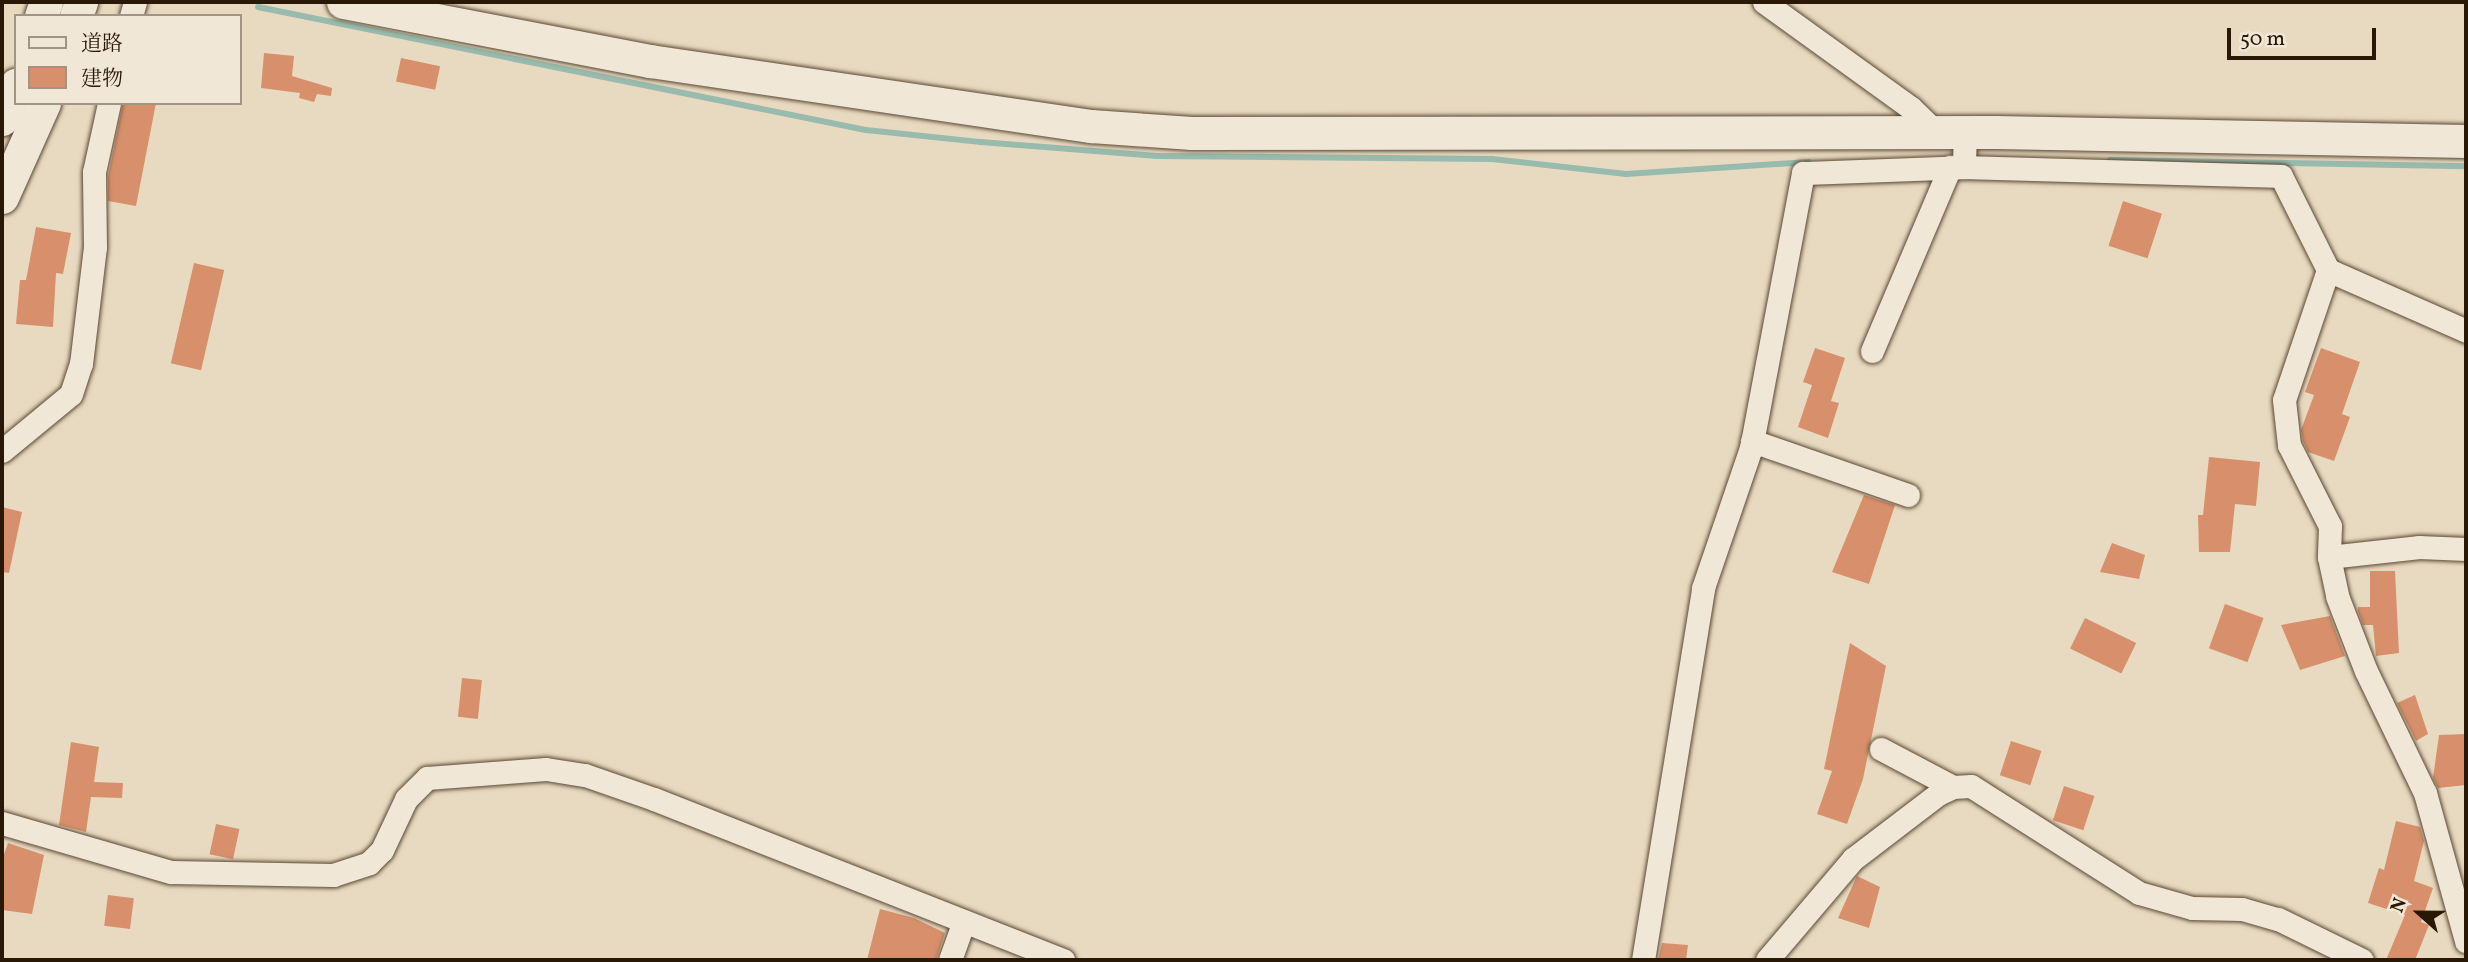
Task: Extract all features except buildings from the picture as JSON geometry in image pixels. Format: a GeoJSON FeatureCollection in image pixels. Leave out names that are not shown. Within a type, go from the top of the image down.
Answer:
{"type":"FeatureCollection","features":[{"type":"Feature","properties":{"kind":"street"},"geometry":{"type":"LineString","coordinates":[[343,2],[650,61],[1091,126],[1192,133],[1958,152],[2466,141]]}},
{"type":"Feature","properties":{"kind":"street"},"geometry":{"type":"LineString","coordinates":[[1763,2],[1911,108],[1958,152]]}},
{"type":"Feature","properties":{"kind":"street"},"geometry":{"type":"LineString","coordinates":[[2,119],[14,90]]}},
{"type":"Feature","properties":{"kind":"street"},"geometry":{"type":"LineString","coordinates":[[2,197],[43,105]]}},
{"type":"Feature","properties":{"kind":"street"},"geometry":{"type":"LineString","coordinates":[[2,452],[71,394],[81,364],[95,247],[94,172],[109,105]]}},
{"type":"Feature","properties":{"kind":"street"},"geometry":{"type":"LineString","coordinates":[[1872,351],[1958,152]]}},
{"type":"Feature","properties":{"kind":"street"},"geometry":{"type":"LineString","coordinates":[[1643,960],[1703,588],[1760,444],[1803,173],[1958,152],[2281,176],[2328,270],[2466,331]]}},
{"type":"Feature","properties":{"kind":"street"},"geometry":{"type":"LineString","coordinates":[[2328,270],[2284,400],[2288,445],[2330,526],[2329,557],[2337,596],[2366,670],[2425,793],[2466,941]]}},
{"type":"Feature","properties":{"kind":"street"},"geometry":{"type":"LineString","coordinates":[[1760,444],[1908,495]]}},
{"type":"Feature","properties":{"kind":"street"},"geometry":{"type":"LineString","coordinates":[[2329,557],[2419,547],[2466,550]]}},
{"type":"Feature","properties":{"kind":"street"},"geometry":{"type":"LineString","coordinates":[[1881,749],[1953,786],[1971,786],[1985,791],[2139,893],[2192,908],[2242,909],[2278,919],[2362,960]]}},
{"type":"Feature","properties":{"kind":"street"},"geometry":{"type":"LineString","coordinates":[[2,823],[171,872],[333,874],[369,863],[382,850],[406,799],[427,778],[546,769],[585,775],[653,799],[1063,960]]}},
{"type":"Feature","properties":{"kind":"street"},"geometry":{"type":"LineString","coordinates":[[1767,960],[1853,859],[1953,786]]}},
{"type":"Feature","properties":{"kind":"street"},"geometry":{"type":"LineString","coordinates":[[950,960],[964,921]]}},
{"type":"Feature","properties":{"kind":"waterway"},"geometry":{"type":"LineString","coordinates":[[258,7],[866,130],[981,142],[1157,156],[1492,159],[1626,174],[1809,162]]}},
{"type":"Feature","properties":{"kind":"waterway"},"geometry":{"type":"LineString","coordinates":[[2110,160],[2466,166]]}}]}
